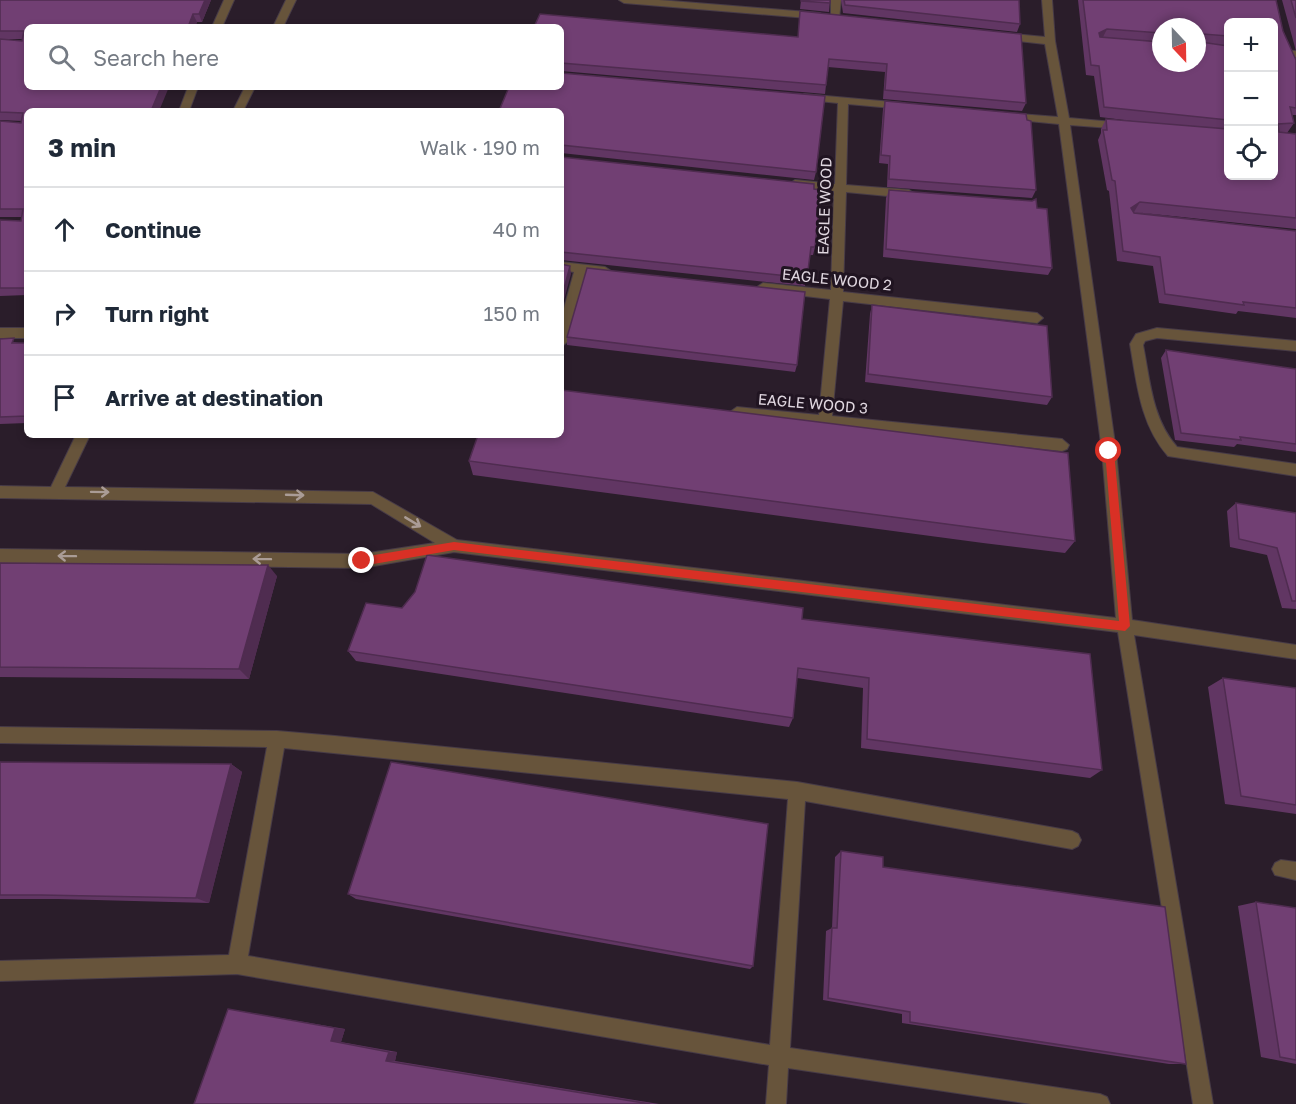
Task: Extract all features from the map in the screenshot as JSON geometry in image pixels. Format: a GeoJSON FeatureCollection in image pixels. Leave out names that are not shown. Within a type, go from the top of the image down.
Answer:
{"type":"FeatureCollection","features":[{"type":"Feature","properties":{"kind":"street"},"geometry":{"type":"LineString","coordinates":[[219,24],[229,0]]}},
{"type":"Feature","properties":{"kind":"street"},"geometry":{"type":"LineString","coordinates":[[279,24],[291,0]]}},
{"type":"Feature","properties":{"kind":"street"},"geometry":{"type":"LineString","coordinates":[[624,0],[848,19]]}},
{"type":"Feature","properties":{"kind":"street"},"geometry":{"type":"LineString","coordinates":[[836,0],[836,18]]}},
{"type":"Feature","properties":{"kind":"street"},"geometry":{"type":"LineString","coordinates":[[1047,0],[1050,41],[1064,121],[1109,451],[1125,626],[1203,1104]]}},
{"type":"Feature","properties":{"kind":"street"},"geometry":{"type":"LineString","coordinates":[[990,34],[1050,41]]}},
{"type":"Feature","properties":{"kind":"street"},"geometry":{"type":"LineString","coordinates":[[185,108],[192,90]]}},
{"type":"Feature","properties":{"kind":"street"},"geometry":{"type":"LineString","coordinates":[[240,108],[248,90]]}},
{"type":"Feature","properties":{"kind":"street"},"geometry":{"type":"LineString","coordinates":[[796,96],[913,107]]}},
{"type":"Feature","properties":{"kind":"street","name":"EAGLE WOOD"},"geometry":{"type":"LineString","coordinates":[[825,421],[837,295],[843,101]]}},
{"type":"Feature","properties":{"kind":"street"},"geometry":{"type":"LineString","coordinates":[[994,115],[1136,127]]}},
{"type":"Feature","properties":{"kind":"street"},"geometry":{"type":"LineString","coordinates":[[783,182],[924,195]]}},
{"type":"Feature","properties":{"kind":"street"},"geometry":{"type":"LineString","coordinates":[[564,266],[616,272]]}},
{"type":"Feature","properties":{"kind":"street"},"geometry":{"type":"LineString","coordinates":[[564,331],[581,269]]}},
{"type":"Feature","properties":{"kind":"street","name":"EAGLE WOOD 2"},"geometry":{"type":"LineString","coordinates":[[744,285],[1037,318]]}},
{"type":"Feature","properties":{"kind":"street"},"geometry":{"type":"LineString","coordinates":[[0,333],[24,333]]}},
{"type":"Feature","properties":{"kind":"street"},"geometry":{"type":"LineString","coordinates":[[1296,346],[1157,333],[1141,337],[1136,344],[1154,426],[1163,444],[1173,453],[1296,470]]}},
{"type":"Feature","properties":{"kind":"street","name":"EAGLE WOOD 3"},"geometry":{"type":"LineString","coordinates":[[721,411],[1062,445]]}},
{"type":"Feature","properties":{"kind":"street"},"geometry":{"type":"LineString","coordinates":[[56,491],[82,438]]}},
{"type":"Feature","properties":{"kind":"street"},"geometry":{"type":"LineString","coordinates":[[0,492],[56,491],[373,498],[454,546]]}},
{"type":"Feature","properties":{"kind":"street"},"geometry":{"type":"LineString","coordinates":[[0,556],[362,561],[454,546],[1125,626],[1296,652]]}},
{"type":"Feature","properties":{"kind":"street"},"geometry":{"type":"LineString","coordinates":[[0,735],[277,739],[797,791],[1072,840]]}},
{"type":"Feature","properties":{"kind":"street"},"geometry":{"type":"LineString","coordinates":[[237,964],[277,739]]}},
{"type":"Feature","properties":{"kind":"street"},"geometry":{"type":"LineString","coordinates":[[776,1104],[797,791]]}},
{"type":"Feature","properties":{"kind":"street"},"geometry":{"type":"LineString","coordinates":[[0,971],[237,964],[780,1058],[1100,1104]]}},
{"type":"Feature","properties":{"kind":"building"},"geometry":{"type":"Polygon","coordinates":[[[0,0],[205,0],[199,14],[193,14],[189,24],[24,24],[24,31],[0,31],[0,0]]]}},
{"type":"Feature","properties":{"kind":"building"},"geometry":{"type":"Polygon","coordinates":[[[830,0],[830,3],[801,1],[830,0]]]}},
{"type":"Feature","properties":{"kind":"building"},"geometry":{"type":"Polygon","coordinates":[[[844,0],[1019,0],[1020,24],[845,5],[844,0]]]}},
{"type":"Feature","properties":{"kind":"building"},"geometry":{"type":"Polygon","coordinates":[[[1083,0],[1276,0],[1283,31],[1296,60],[1296,108],[1290,107],[1294,123],[1278,124],[1278,18],[1224,18],[1224,36],[1206,34],[1206,18],[1152,18],[1152,32],[1107,29],[1099,33],[1100,37],[1152,41],[1152,72],[1206,72],[1206,43],[1224,45],[1224,120],[1104,107],[1099,66],[1091,65],[1083,0]]]}},
{"type":"Feature","properties":{"kind":"building"},"geometry":{"type":"Polygon","coordinates":[[[1291,0],[1296,0],[1296,18],[1291,0]]]}},
{"type":"Feature","properties":{"kind":"building"},"geometry":{"type":"Polygon","coordinates":[[[800,11],[1021,34],[1026,103],[885,90],[887,64],[829,59],[826,85],[564,63],[564,24],[535,24],[540,14],[798,37],[800,11]]]}},
{"type":"Feature","properties":{"kind":"building"},"geometry":{"type":"Polygon","coordinates":[[[24,31],[24,90],[160,90],[152,108],[24,108],[24,288],[0,288],[0,220],[21,221],[23,209],[0,209],[0,121],[21,123],[23,113],[0,112],[0,39],[22,41],[24,31]]]}},
{"type":"Feature","properties":{"kind":"building"},"geometry":{"type":"Polygon","coordinates":[[[564,73],[825,96],[816,172],[564,145],[564,108],[500,108],[508,90],[564,90],[564,73]]]}},
{"type":"Feature","properties":{"kind":"building"},"geometry":{"type":"Polygon","coordinates":[[[885,101],[1026,114],[1027,120],[1031,121],[1036,190],[889,179],[890,156],[881,155],[885,101]]]}},
{"type":"Feature","properties":{"kind":"building"},"geometry":{"type":"Polygon","coordinates":[[[1106,119],[1224,129],[1224,180],[1278,180],[1278,124],[1279,132],[1296,134],[1296,218],[1140,202],[1131,208],[1134,213],[1296,231],[1296,308],[1243,302],[1244,305],[1165,294],[1160,257],[1123,251],[1115,181],[1112,180],[1103,130],[1107,130],[1106,119]]]}},
{"type":"Feature","properties":{"kind":"building"},"geometry":{"type":"Polygon","coordinates":[[[564,157],[814,184],[814,189],[821,190],[815,247],[811,247],[807,278],[564,252],[564,157]]]}},
{"type":"Feature","properties":{"kind":"building"},"geometry":{"type":"Polygon","coordinates":[[[889,190],[1032,201],[1036,199],[1037,208],[1047,209],[1052,268],[886,249],[889,190]]]}},
{"type":"Feature","properties":{"kind":"building"},"geometry":{"type":"Polygon","coordinates":[[[564,265],[570,266],[564,289],[564,265]]]}},
{"type":"Feature","properties":{"kind":"building"},"geometry":{"type":"Polygon","coordinates":[[[587,268],[805,292],[797,365],[567,337],[587,268]]]}},
{"type":"Feature","properties":{"kind":"building"},"geometry":{"type":"Polygon","coordinates":[[[872,305],[1047,326],[1052,397],[868,374],[872,305]]]}},
{"type":"Feature","properties":{"kind":"building"},"geometry":{"type":"Polygon","coordinates":[[[14,338],[12,343],[24,343],[24,416],[0,417],[0,339],[14,338]]]}},
{"type":"Feature","properties":{"kind":"building"},"geometry":{"type":"Polygon","coordinates":[[[1166,350],[1296,369],[1296,444],[1181,433],[1166,350]]]}},
{"type":"Feature","properties":{"kind":"building"},"geometry":{"type":"Polygon","coordinates":[[[564,390],[1068,453],[1075,541],[469,461],[477,438],[564,438],[564,390]]]}},
{"type":"Feature","properties":{"kind":"building"},"geometry":{"type":"Polygon","coordinates":[[[1236,503],[1296,513],[1296,601],[1292,601],[1277,548],[1239,539],[1236,503]]]}},
{"type":"Feature","properties":{"kind":"building"},"geometry":{"type":"Polygon","coordinates":[[[427,555],[803,608],[802,619],[1090,654],[1102,770],[867,739],[869,678],[798,668],[793,718],[348,651],[366,603],[402,608],[415,592],[427,555]]]}},
{"type":"Feature","properties":{"kind":"building"},"geometry":{"type":"Polygon","coordinates":[[[0,563],[268,565],[239,669],[0,667],[0,563]]]}},
{"type":"Feature","properties":{"kind":"building"},"geometry":{"type":"Polygon","coordinates":[[[1223,678],[1296,688],[1296,805],[1241,796],[1223,678]]]}},
{"type":"Feature","properties":{"kind":"building"},"geometry":{"type":"Polygon","coordinates":[[[0,762],[231,764],[196,898],[0,895],[0,762]]]}},
{"type":"Feature","properties":{"kind":"building"},"geometry":{"type":"Polygon","coordinates":[[[391,762],[768,824],[753,966],[348,894],[391,762]]]}},
{"type":"Feature","properties":{"kind":"building"},"geometry":{"type":"Polygon","coordinates":[[[841,851],[883,857],[883,867],[1165,907],[1186,1064],[910,1022],[910,1012],[828,998],[832,928],[837,928],[841,851]]]}},
{"type":"Feature","properties":{"kind":"building"},"geometry":{"type":"Polygon","coordinates":[[[1256,902],[1296,908],[1296,1060],[1280,1057],[1256,902]]]}},
{"type":"Feature","properties":{"kind":"building"},"geometry":{"type":"Polygon","coordinates":[[[228,1009],[335,1028],[331,1041],[389,1052],[386,1061],[650,1104],[194,1104],[228,1009]]]}},
{"type":"Feature","properties":{"kind":"route"},"geometry":{"type":"LineString","coordinates":[[362,561],[454,546],[1125,626],[1109,451]]}}]}
